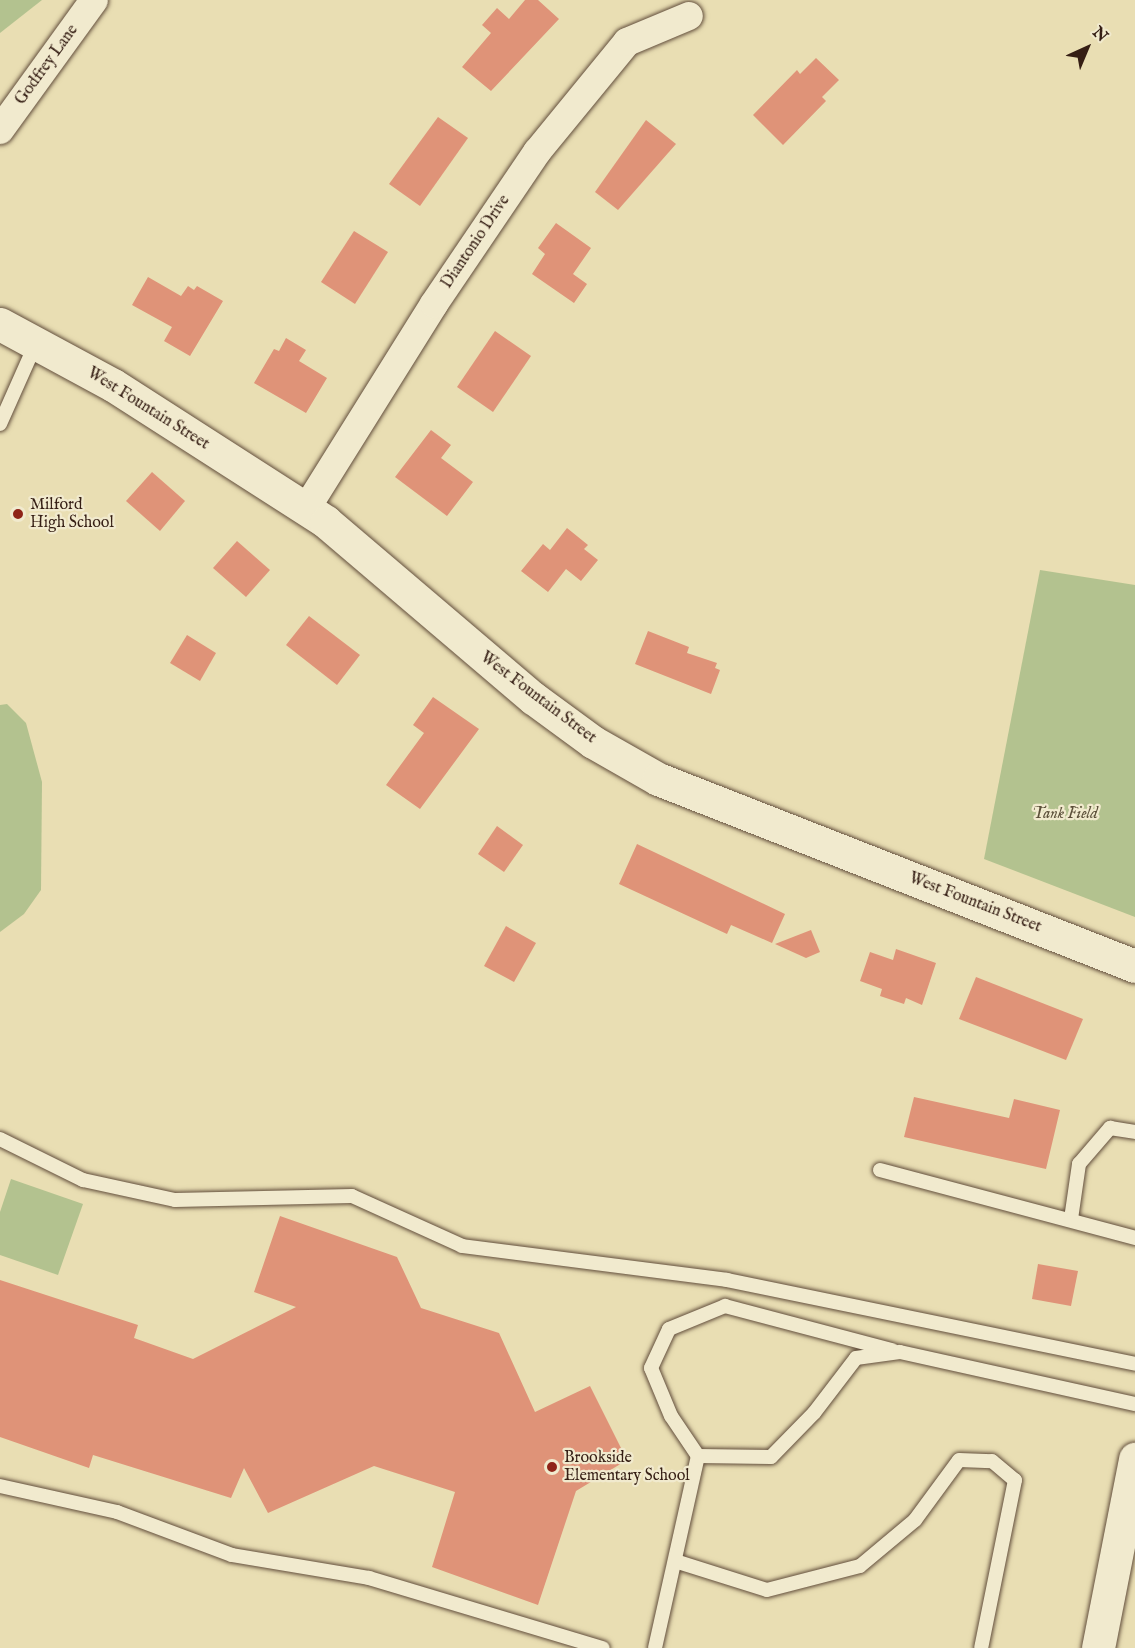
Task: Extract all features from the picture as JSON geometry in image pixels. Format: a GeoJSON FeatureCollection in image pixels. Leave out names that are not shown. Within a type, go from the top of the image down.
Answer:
{"type":"FeatureCollection","features":[{"type":"Feature","properties":{"kind":"street","name":"Godfrey Lane"},"geometry":{"type":"LineString","coordinates":[[0,130],[94,0]]}},
{"type":"Feature","properties":{"kind":"street","name":"Diantonio Drive"},"geometry":{"type":"LineString","coordinates":[[306,510],[434,304],[537,152],[627,42],[688,16]]}},
{"type":"Feature","properties":{"kind":"street","name":"West Fountain Street"},"geometry":{"type":"LineString","coordinates":[[0,324],[113,385],[326,522],[532,698],[594,742],[658,779],[1135,966]]}},
{"type":"Feature","properties":{"kind":"street"},"geometry":{"type":"LineString","coordinates":[[1098,1648],[1135,1460]]}},
{"type":"Feature","properties":{"kind":"lane"},"geometry":{"type":"LineString","coordinates":[[0,424],[36,343]]}},
{"type":"Feature","properties":{"kind":"lane"},"geometry":{"type":"LineString","coordinates":[[1071,1219],[1079,1164],[1110,1128],[1135,1132]]}},
{"type":"Feature","properties":{"kind":"lane"},"geometry":{"type":"LineString","coordinates":[[0,1139],[83,1180],[175,1200],[352,1196],[462,1246],[728,1280],[1135,1364]]}},
{"type":"Feature","properties":{"kind":"lane"},"geometry":{"type":"LineString","coordinates":[[880,1170],[1071,1219],[1135,1238]]}},
{"type":"Feature","properties":{"kind":"lane"},"geometry":{"type":"LineString","coordinates":[[655,1648],[698,1456],[671,1416],[651,1368],[669,1329],[725,1306],[900,1352],[1135,1404]]}},
{"type":"Feature","properties":{"kind":"lane"},"geometry":{"type":"LineString","coordinates":[[698,1456],[771,1457],[814,1413],[856,1358],[900,1352]]}},
{"type":"Feature","properties":{"kind":"lane"},"geometry":{"type":"LineString","coordinates":[[675,1561],[767,1590],[860,1566],[915,1520],[959,1460],[992,1461],[1015,1480],[981,1648]]}},
{"type":"Feature","properties":{"kind":"lane"},"geometry":{"type":"LineString","coordinates":[[0,1486],[117,1512],[232,1555],[369,1578],[603,1648]]}},
{"type":"Feature","properties":{"kind":"green space"},"geometry":{"type":"Polygon","coordinates":[[[0,0],[42,0],[0,33],[0,0]]]}},
{"type":"Feature","properties":{"kind":"green space","name":"Tank Field"},"geometry":{"type":"Polygon","coordinates":[[[1040,570],[1135,585],[1135,917],[984,859],[1040,570]]]}},
{"type":"Feature","properties":{"kind":"green space"},"geometry":{"type":"Polygon","coordinates":[[[7,704],[26,723],[42,782],[41,890],[24,914],[0,932],[0,705],[7,704]]]}},
{"type":"Feature","properties":{"kind":"green space"},"geometry":{"type":"Polygon","coordinates":[[[11,1179],[83,1204],[58,1275],[0,1255],[0,1212],[11,1179]]]}},
{"type":"Feature","properties":{"kind":"building"},"geometry":{"type":"Polygon","coordinates":[[[525,0],[538,0],[559,19],[491,91],[462,67],[491,33],[482,25],[497,8],[509,19],[525,0]]]}},
{"type":"Feature","properties":{"kind":"building"},"geometry":{"type":"Polygon","coordinates":[[[816,58],[839,80],[822,97],[826,101],[783,145],[753,115],[797,70],[800,74],[816,58]]]}},
{"type":"Feature","properties":{"kind":"building"},"geometry":{"type":"Polygon","coordinates":[[[438,117],[468,138],[420,206],[389,184],[438,117]]]}},
{"type":"Feature","properties":{"kind":"building"},"geometry":{"type":"Polygon","coordinates":[[[646,120],[676,144],[618,210],[595,192],[646,120]]]}},
{"type":"Feature","properties":{"kind":"building"},"geometry":{"type":"Polygon","coordinates":[[[556,223],[591,248],[573,274],[587,284],[574,303],[532,274],[545,254],[538,248],[556,223]]]}},
{"type":"Feature","properties":{"kind":"building"},"geometry":{"type":"Polygon","coordinates":[[[354,231],[388,252],[355,304],[321,282],[354,231]]]}},
{"type":"Feature","properties":{"kind":"building"},"geometry":{"type":"Polygon","coordinates":[[[148,277],[181,296],[188,286],[194,290],[197,286],[223,301],[190,356],[164,341],[172,327],[132,305],[148,277]]]}},
{"type":"Feature","properties":{"kind":"building"},"geometry":{"type":"Polygon","coordinates":[[[495,331],[531,356],[493,412],[457,387],[495,331]]]}},
{"type":"Feature","properties":{"kind":"building"},"geometry":{"type":"Polygon","coordinates":[[[286,338],[306,350],[299,361],[327,378],[306,413],[254,383],[274,349],[279,351],[286,338]]]}},
{"type":"Feature","properties":{"kind":"building"},"geometry":{"type":"Polygon","coordinates":[[[431,430],[451,445],[441,458],[473,482],[447,516],[395,477],[431,430]]]}},
{"type":"Feature","properties":{"kind":"building"},"geometry":{"type":"Polygon","coordinates":[[[152,472],[185,501],[160,531],[126,501],[152,472]]]}},
{"type":"Feature","properties":{"kind":"building"},"geometry":{"type":"Polygon","coordinates":[[[567,528],[588,545],[584,549],[598,560],[581,581],[566,569],[548,592],[521,571],[543,544],[550,550],[567,528]]]}},
{"type":"Feature","properties":{"kind":"building"},"geometry":{"type":"Polygon","coordinates":[[[237,541],[270,570],[246,597],[213,568],[237,541]]]}},
{"type":"Feature","properties":{"kind":"building"},"geometry":{"type":"Polygon","coordinates":[[[309,616],[360,655],[337,685],[286,645],[309,616]]]}},
{"type":"Feature","properties":{"kind":"building"},"geometry":{"type":"Polygon","coordinates":[[[648,631],[689,647],[687,653],[717,663],[715,668],[720,670],[711,694],[635,664],[648,631]]]}},
{"type":"Feature","properties":{"kind":"building"},"geometry":{"type":"Polygon","coordinates":[[[187,635],[216,653],[200,681],[170,663],[187,635]]]}},
{"type":"Feature","properties":{"kind":"building"},"geometry":{"type":"Polygon","coordinates":[[[433,697],[479,729],[420,809],[386,785],[424,733],[413,725],[433,697]]]}},
{"type":"Feature","properties":{"kind":"building"},"geometry":{"type":"Polygon","coordinates":[[[497,826],[523,845],[504,872],[478,854],[497,826]]]}},
{"type":"Feature","properties":{"kind":"building"},"geometry":{"type":"Polygon","coordinates":[[[637,844],[785,914],[772,943],[731,925],[727,934],[619,884],[637,844]]]}},
{"type":"Feature","properties":{"kind":"building"},"geometry":{"type":"Polygon","coordinates":[[[506,926],[536,943],[514,982],[484,966],[506,926]]]}},
{"type":"Feature","properties":{"kind":"building"},"geometry":{"type":"Polygon","coordinates":[[[811,930],[820,952],[806,958],[775,944],[811,930]]]}},
{"type":"Feature","properties":{"kind":"building"},"geometry":{"type":"Polygon","coordinates":[[[896,949],[936,963],[922,1005],[906,998],[904,1004],[880,996],[882,989],[860,981],[870,952],[893,960],[896,949]]]}},
{"type":"Feature","properties":{"kind":"building"},"geometry":{"type":"Polygon","coordinates":[[[976,977],[1083,1019],[1066,1060],[959,1019],[976,977]]]}},
{"type":"Feature","properties":{"kind":"building"},"geometry":{"type":"Polygon","coordinates":[[[914,1097],[1009,1118],[1014,1099],[1060,1110],[1046,1169],[904,1137],[914,1097]]]}},
{"type":"Feature","properties":{"kind":"building","name":"Brookside Elementary School"},"geometry":{"type":"Polygon","coordinates":[[[280,1216],[397,1257],[421,1308],[499,1333],[535,1412],[590,1386],[627,1460],[576,1491],[538,1605],[432,1567],[455,1492],[374,1466],[268,1513],[244,1468],[231,1498],[93,1455],[89,1468],[0,1437],[0,1280],[138,1325],[134,1338],[193,1359],[296,1307],[254,1292],[280,1216]]]}},
{"type":"Feature","properties":{"kind":"building"},"geometry":{"type":"Polygon","coordinates":[[[1038,1264],[1078,1271],[1071,1306],[1032,1299],[1038,1264]]]}},
{"type":"Feature","properties":{"kind":"place","name":"Milford High School"},"geometry":{"type":"Point","coordinates":[18,514]}},
{"type":"Feature","properties":{"kind":"place","name":"Brookside Elementary School"},"geometry":{"type":"Point","coordinates":[552,1467]}}]}
